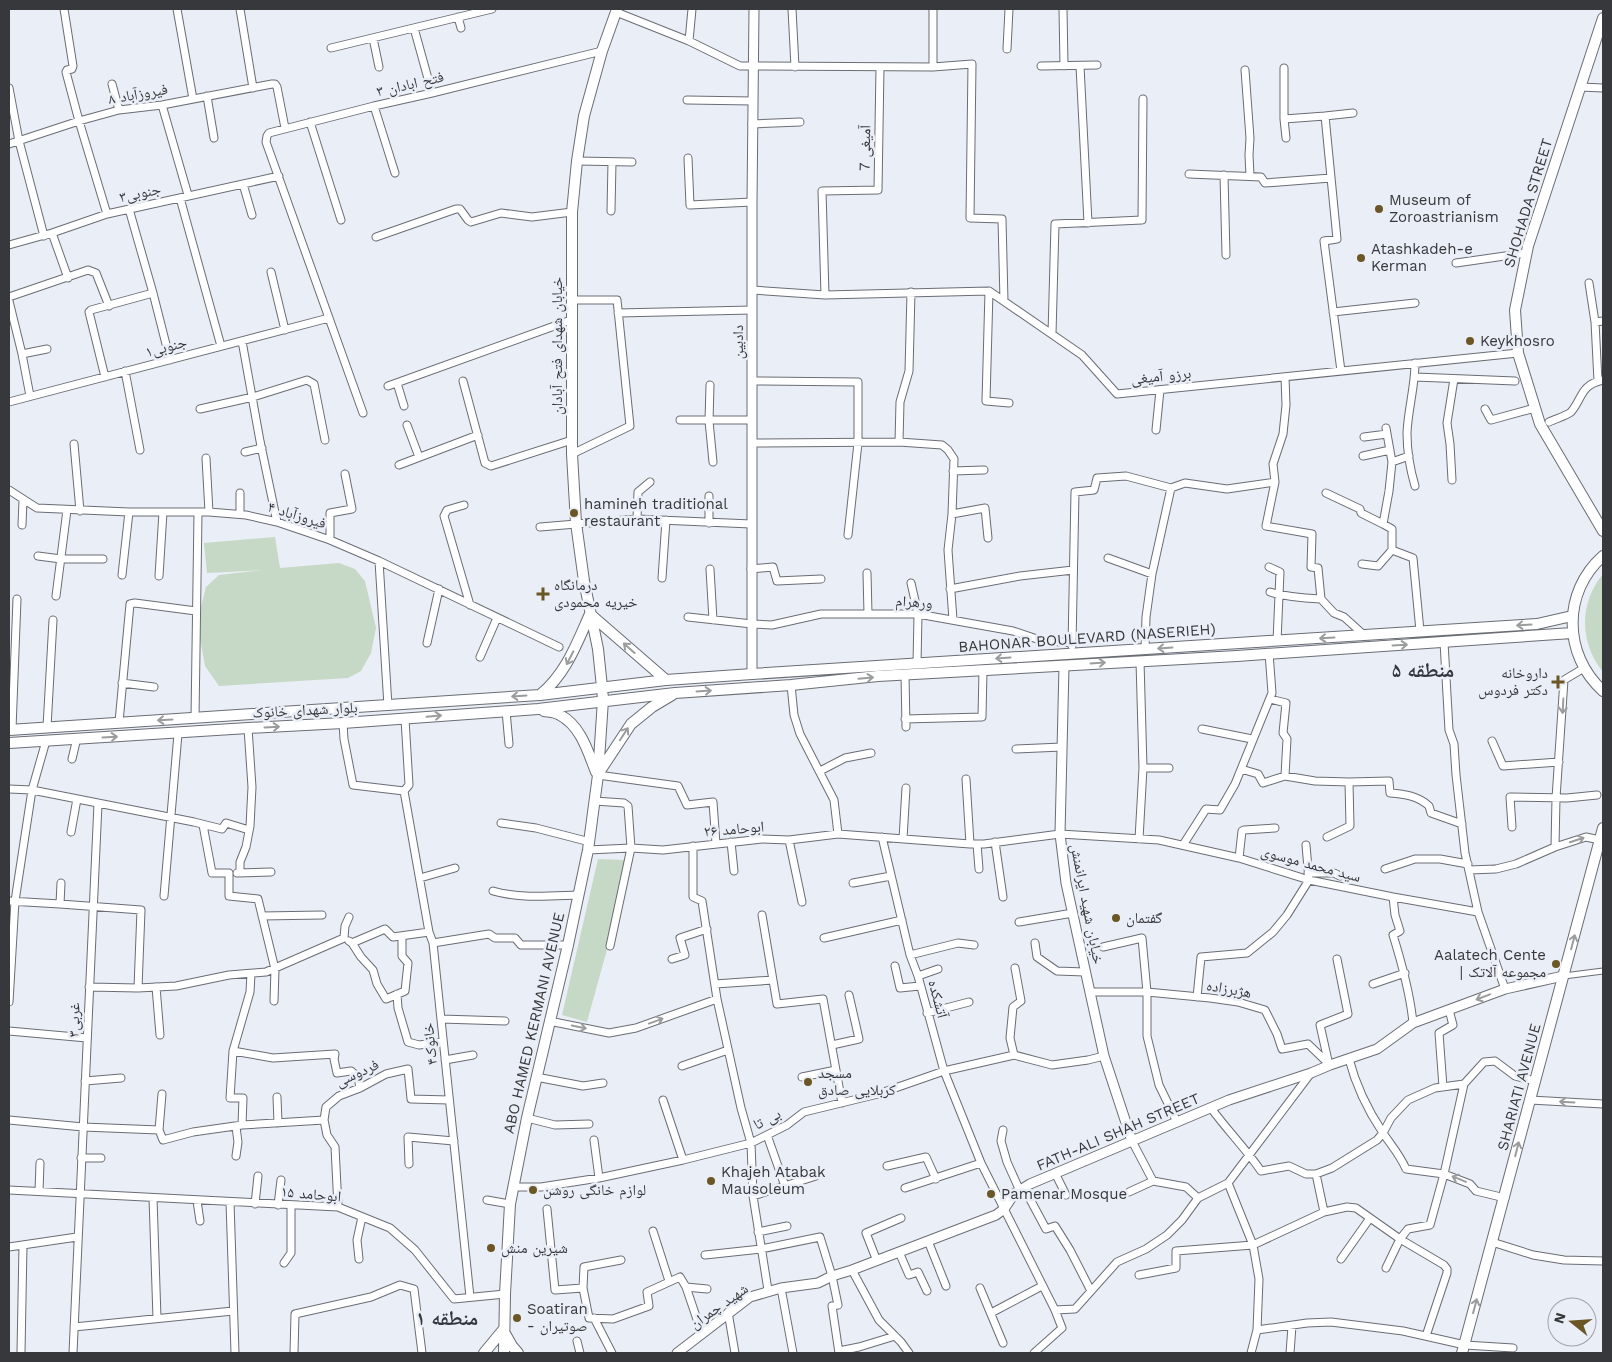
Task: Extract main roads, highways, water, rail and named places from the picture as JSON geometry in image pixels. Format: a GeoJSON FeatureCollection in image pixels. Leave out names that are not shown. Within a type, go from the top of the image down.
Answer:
{"type":"FeatureCollection","features":[{"type":"Feature","properties":{"kind":"main road","name":"خیابان شهدای فتح آبادان"},"geometry":{"type":"LineString","coordinates":[[603,700],[598,649],[584,581],[576,523],[572,454],[572,212],[584,116],[602,51],[616,10]]}},
{"type":"Feature","properties":{"kind":"main road","name":"SHOHADA STREET"},"geometry":{"type":"LineString","coordinates":[[1603,18],[1526,253],[1515,310],[1518,353],[1540,424],[1603,531]]}},
{"type":"Feature","properties":{"kind":"main road"},"geometry":{"type":"LineString","coordinates":[[1603,556],[1592,567],[1580,585],[1572,616],[1572,633],[1576,651],[1584,668],[1603,691]]}},
{"type":"Feature","properties":{"kind":"main road"},"geometry":{"type":"LineString","coordinates":[[540,695],[550,687],[564,668],[590,614],[666,680]]}},
{"type":"Feature","properties":{"kind":"main road","name":"BAHONAR BOULEVARD (NASERIEH)"},"geometry":{"type":"LineString","coordinates":[[602,686],[666,680],[917,664],[1072,648],[1145,649],[1537,624],[1572,616]]}},
{"type":"Feature","properties":{"kind":"main road","name":"BAHONAR BOULEVARD (NASERIEH)"},"geometry":{"type":"LineString","coordinates":[[603,700],[905,675],[1237,656],[1572,633]]}},
{"type":"Feature","properties":{"kind":"main road"},"geometry":{"type":"LineString","coordinates":[[1236,643],[1237,656]]}},
{"type":"Feature","properties":{"kind":"main road","name":"بلوار شهدای خانوک"},"geometry":{"type":"LineString","coordinates":[[10,730],[540,695],[602,686]]}},
{"type":"Feature","properties":{"kind":"main road"},"geometry":{"type":"LineString","coordinates":[[598,775],[631,724],[652,707],[675,693]]}},
{"type":"Feature","properties":{"kind":"main road","name":"بلوار شهدای خانوک"},"geometry":{"type":"LineString","coordinates":[[9,743],[342,724],[538,709],[603,700]]}},
{"type":"Feature","properties":{"kind":"main road","name":"ABO HAMED KERMANI AVENUE"},"geometry":{"type":"LineString","coordinates":[[504,1353],[504,1294],[510,1204],[536,1077],[568,945],[589,846],[598,775],[603,700]]}},
{"type":"Feature","properties":{"kind":"main road"},"geometry":{"type":"LineString","coordinates":[[538,709],[560,715],[572,725],[582,738],[598,775]]}},
{"type":"Feature","properties":{"kind":"main road","name":"SHARIATI AVENUE"},"geometry":{"type":"LineString","coordinates":[[1464,1349],[1603,828]]}},
{"type":"Feature","properties":{"kind":"main road"},"geometry":{"type":"LineString","coordinates":[[484,1353],[503,1330],[518,1353]]}},
{"type":"Feature","properties":{"kind":"place","name":"Museum of Zoroastrianism"},"geometry":{"type":"Point","coordinates":[1379,209]}},
{"type":"Feature","properties":{"kind":"place","name":"Atashkadeh-e Kerman"},"geometry":{"type":"Point","coordinates":[1361,258]}},
{"type":"Feature","properties":{"kind":"place","name":"Keykhosro"},"geometry":{"type":"Point","coordinates":[1470,341]}},
{"type":"Feature","properties":{"kind":"place","name":"hamineh traditional restaurant"},"geometry":{"type":"Point","coordinates":[574,513]}},
{"type":"Feature","properties":{"kind":"place","name":"درمانگاه خیریه محمودی"},"geometry":{"type":"Point","coordinates":[543,594]}},
{"type":"Feature","properties":{"kind":"place","name":"داروخانه دکتر فردوس"},"geometry":{"type":"Point","coordinates":[1558,682]}},
{"type":"Feature","properties":{"kind":"place","name":"گفتمان"},"geometry":{"type":"Point","coordinates":[1116,918]}},
{"type":"Feature","properties":{"kind":"place","name":"Aalatech Cente | مجموعه آلاتک"},"geometry":{"type":"Point","coordinates":[1556,964]}},
{"type":"Feature","properties":{"kind":"place","name":"مسجد کربلایی صادق"},"geometry":{"type":"Point","coordinates":[808,1082]}},
{"type":"Feature","properties":{"kind":"place","name":"Khajeh Atabak Mausoleum"},"geometry":{"type":"Point","coordinates":[711,1181]}},
{"type":"Feature","properties":{"kind":"place","name":"لوازم خانگی روشن"},"geometry":{"type":"Point","coordinates":[533,1190]}},
{"type":"Feature","properties":{"kind":"place","name":"Pamenar Mosque"},"geometry":{"type":"Point","coordinates":[991,1194]}},
{"type":"Feature","properties":{"kind":"place","name":"شیرین منش"},"geometry":{"type":"Point","coordinates":[491,1248]}},
{"type":"Feature","properties":{"kind":"place","name":"Soatiran - صوتیران"},"geometry":{"type":"Point","coordinates":[517,1318]}},
{"type":"Feature","properties":{"kind":"district","name":"منطقه ۵"},"geometry":{"type":"Point","coordinates":[1423,670]}},
{"type":"Feature","properties":{"kind":"district","name":"منطقه ۱"},"geometry":{"type":"Point","coordinates":[447,1318]}}]}
